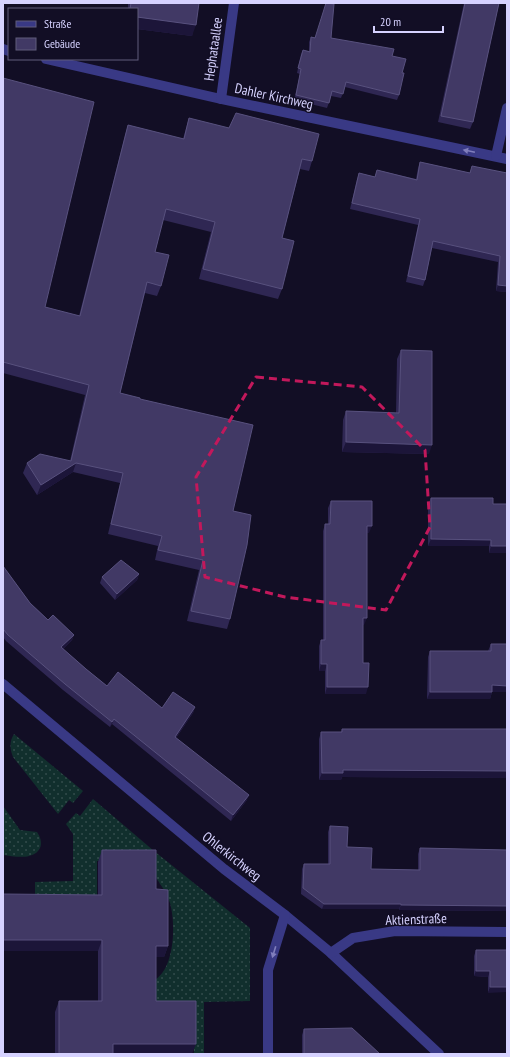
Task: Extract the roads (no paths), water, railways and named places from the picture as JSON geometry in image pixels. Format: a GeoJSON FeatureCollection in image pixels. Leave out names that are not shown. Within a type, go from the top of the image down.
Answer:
{"type":"FeatureCollection","features":[{"type":"Feature","properties":{"kind":"street","name":"Hephataallee"},"geometry":{"type":"LineString","coordinates":[[220,99],[234,3]]}},
{"type":"Feature","properties":{"kind":"street","name":"Dahler Kirchweg"},"geometry":{"type":"LineString","coordinates":[[50,60],[220,99],[507,159]]}},
{"type":"Feature","properties":{"kind":"street"},"geometry":{"type":"LineString","coordinates":[[496,156],[507,108]]}},
{"type":"Feature","properties":{"kind":"street","name":"Ohlerkirchweg"},"geometry":{"type":"LineString","coordinates":[[3,684],[224,869],[285,915],[331,953],[439,1054]]}},
{"type":"Feature","properties":{"kind":"street"},"geometry":{"type":"LineString","coordinates":[[268,1054],[268,970],[285,915]]}},
{"type":"Feature","properties":{"kind":"street","name":"Aktienstraße"},"geometry":{"type":"LineString","coordinates":[[331,953],[353,938],[395,931],[507,932]]}}]}
